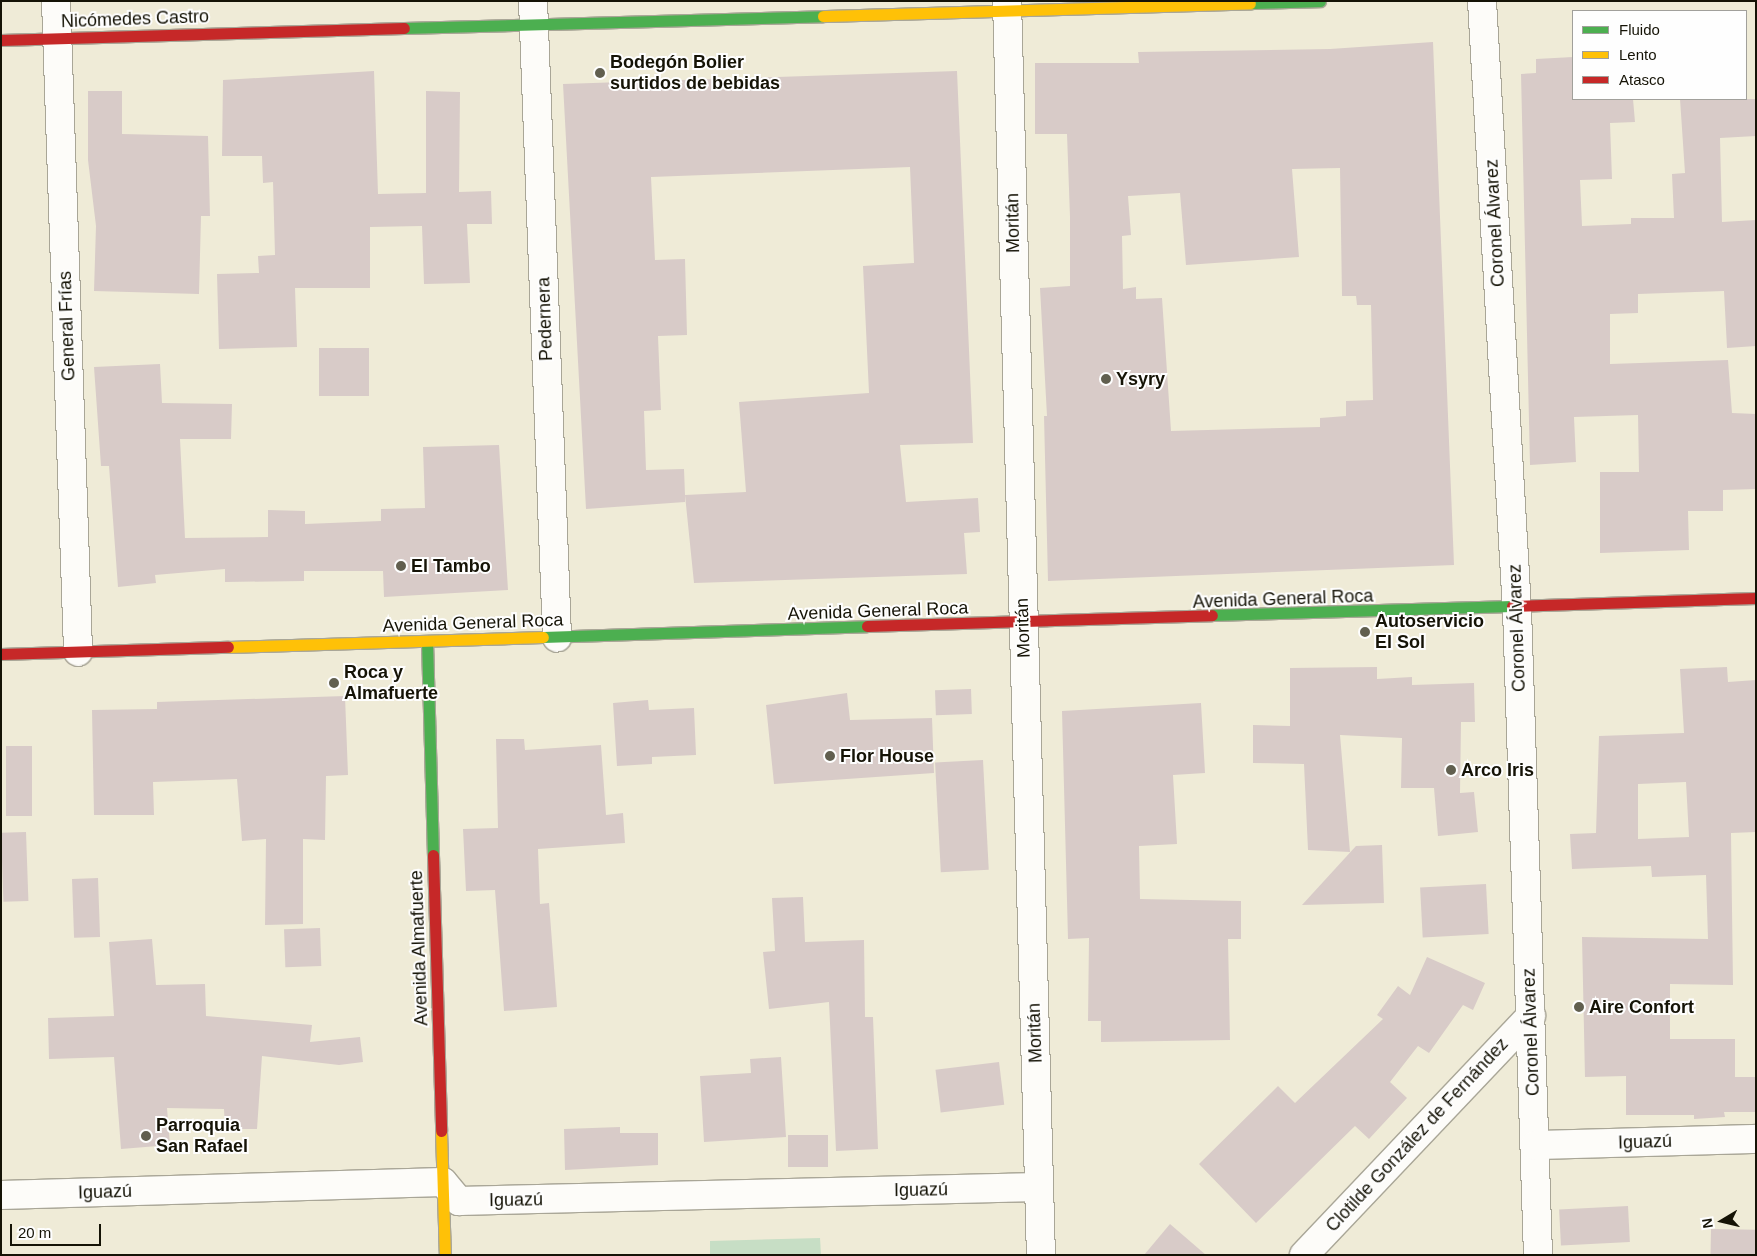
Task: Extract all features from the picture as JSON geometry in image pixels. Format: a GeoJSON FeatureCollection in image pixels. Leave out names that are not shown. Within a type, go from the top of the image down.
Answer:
{"type":"FeatureCollection","features":[{"type":"Feature","properties":{"kind":"main road","name":"Nicómedes Castro"},"geometry":{"type":"LineString","coordinates":[[1,40],[534,13],[1320,1]]}},
{"type":"Feature","properties":{"kind":"main road","name":"Avenida General Roca"},"geometry":{"type":"LineString","coordinates":[[1,654],[1517,609],[1756,598]]}},
{"type":"Feature","properties":{"kind":"main road","name":"Avenida Almafuerte"},"geometry":{"type":"LineString","coordinates":[[427,641],[445,1255]]}},
{"type":"Feature","properties":{"kind":"street","name":"General Frías"},"geometry":{"type":"LineString","coordinates":[[56,1],[78,652]]}},
{"type":"Feature","properties":{"kind":"street","name":"Coronel Álvarez"},"geometry":{"type":"LineString","coordinates":[[1482,1],[1517,609],[1538,1255]]}},
{"type":"Feature","properties":{"kind":"street","name":"Moritán"},"geometry":{"type":"LineString","coordinates":[[1008,5],[1023,624],[1042,1255]]}},
{"type":"Feature","properties":{"kind":"street","name":"Pedernera"},"geometry":{"type":"LineString","coordinates":[[534,13],[557,638]]}},
{"type":"Feature","properties":{"kind":"street","name":"Clotilde González de Fernández"},"geometry":{"type":"LineString","coordinates":[[1304,1255],[1531,1016]]}},
{"type":"Feature","properties":{"kind":"street","name":"Iguazú"},"geometry":{"type":"LineString","coordinates":[[1535,1145],[1756,1139]]}},
{"type":"Feature","properties":{"kind":"street","name":"Iguazú"},"geometry":{"type":"LineString","coordinates":[[1,1195],[443,1182],[459,1201],[1039,1187]]}},
{"type":"Feature","properties":{"kind":"green space"},"geometry":{"type":"Polygon","coordinates":[[[820,1238],[821,1255],[710,1255],[710,1241],[820,1238]]]}},
{"type":"Feature","properties":{"kind":"building"},"geometry":{"type":"Polygon","coordinates":[[[1433,42],[1454,565],[1048,581],[1044,416],[1047,416],[1040,288],[1070,286],[1070,217],[1067,134],[1035,134],[1035,63],[1139,63],[1138,52],[1330,49],[1433,42]],[[1340,168],[1292,169],[1299,257],[1186,265],[1180,193],[1128,196],[1131,235],[1122,236],[1123,289],[1136,287],[1136,299],[1162,298],[1171,431],[1320,427],[1320,418],[1346,416],[1346,401],[1373,400],[1371,305],[1357,305],[1356,296],[1342,296],[1340,168]]]}},
{"type":"Feature","properties":{"kind":"building"},"geometry":{"type":"Polygon","coordinates":[[[1572,57],[1572,100],[1633,100],[1635,122],[1610,123],[1612,179],[1580,180],[1582,226],[1631,224],[1631,218],[1674,218],[1672,174],[1685,173],[1680,100],[1756,99],[1756,136],[1720,138],[1722,222],[1756,220],[1756,346],[1727,348],[1724,291],[1638,294],[1638,313],[1610,314],[1610,364],[1728,360],[1732,413],[1756,414],[1756,489],[1723,490],[1723,511],[1688,511],[1689,550],[1600,553],[1600,472],[1639,472],[1638,415],[1574,417],[1576,462],[1530,465],[1521,74],[1536,73],[1536,59],[1572,57]]]}},
{"type":"Feature","properties":{"kind":"building"},"geometry":{"type":"Polygon","coordinates":[[[374,71],[378,194],[426,193],[426,91],[460,92],[459,192],[491,191],[492,224],[467,224],[470,283],[424,284],[422,226],[370,227],[370,288],[295,288],[297,347],[219,349],[217,274],[259,273],[258,256],[275,255],[273,182],[263,183],[262,156],[222,156],[223,80],[374,71]]]}},
{"type":"Feature","properties":{"kind":"building"},"geometry":{"type":"Polygon","coordinates":[[[957,71],[973,443],[900,445],[906,502],[978,498],[980,532],[964,533],[967,574],[694,583],[685,495],[685,502],[586,509],[563,84],[957,71]],[[910,167],[651,177],[655,260],[685,259],[687,335],[658,336],[661,410],[644,411],[646,470],[684,469],[685,495],[746,492],[739,402],[869,393],[863,266],[914,263],[910,167]]]}},
{"type":"Feature","properties":{"kind":"building"},"geometry":{"type":"Polygon","coordinates":[[[88,91],[122,91],[122,134],[208,136],[210,216],[201,216],[199,294],[94,291],[96,226],[88,160],[88,91]]]}},
{"type":"Feature","properties":{"kind":"building"},"geometry":{"type":"Polygon","coordinates":[[[319,348],[369,348],[369,396],[319,396],[319,348]]]}},
{"type":"Feature","properties":{"kind":"building"},"geometry":{"type":"Polygon","coordinates":[[[160,364],[162,403],[232,404],[231,439],[180,439],[185,538],[268,537],[268,510],[305,511],[305,524],[381,521],[381,509],[425,508],[423,447],[499,445],[508,590],[384,597],[383,571],[304,571],[304,581],[225,582],[225,569],[155,575],[156,583],[118,587],[109,466],[101,466],[94,367],[160,364]]]}},
{"type":"Feature","properties":{"kind":"building"},"geometry":{"type":"Polygon","coordinates":[[[1377,667],[1377,679],[1412,677],[1412,685],[1474,683],[1475,722],[1461,722],[1460,793],[1474,792],[1478,832],[1438,836],[1434,788],[1401,788],[1402,738],[1340,735],[1350,852],[1308,850],[1304,764],[1253,763],[1253,725],[1290,726],[1290,668],[1377,667]]]}},
{"type":"Feature","properties":{"kind":"building"},"geometry":{"type":"Polygon","coordinates":[[[1727,667],[1728,682],[1756,680],[1756,832],[1731,833],[1733,985],[1670,984],[1670,1039],[1735,1039],[1735,1077],[1756,1077],[1756,1112],[1724,1112],[1725,1117],[1694,1119],[1694,1115],[1626,1115],[1626,1076],[1585,1077],[1582,937],[1708,939],[1706,875],[1652,877],[1651,866],[1572,869],[1570,834],[1596,833],[1599,736],[1684,733],[1680,669],[1727,667]],[[1686,782],[1638,784],[1638,839],[1689,837],[1686,782]]]}},
{"type":"Feature","properties":{"kind":"building"},"geometry":{"type":"Polygon","coordinates":[[[971,689],[972,714],[936,715],[935,690],[971,689]]]}},
{"type":"Feature","properties":{"kind":"building"},"geometry":{"type":"Polygon","coordinates":[[[847,693],[850,720],[932,718],[934,773],[774,784],[766,705],[847,693]]]}},
{"type":"Feature","properties":{"kind":"building"},"geometry":{"type":"Polygon","coordinates":[[[345,696],[348,775],[326,776],[325,840],[303,839],[303,924],[265,925],[266,839],[242,841],[237,779],[153,782],[154,815],[94,815],[92,710],[157,709],[157,702],[345,696]]]}},
{"type":"Feature","properties":{"kind":"building"},"geometry":{"type":"Polygon","coordinates":[[[648,700],[649,710],[694,708],[696,755],[652,757],[652,764],[617,766],[613,703],[648,700]]]}},
{"type":"Feature","properties":{"kind":"building"},"geometry":{"type":"Polygon","coordinates":[[[1201,703],[1205,773],[1173,775],[1177,844],[1139,846],[1140,899],[1241,901],[1241,939],[1228,939],[1230,1040],[1101,1042],[1101,1021],[1088,1021],[1089,938],[1068,939],[1062,711],[1201,703]]]}},
{"type":"Feature","properties":{"kind":"building"},"geometry":{"type":"Polygon","coordinates":[[[496,739],[524,739],[525,750],[601,745],[606,815],[623,813],[625,843],[538,849],[540,904],[549,903],[557,1007],[504,1011],[495,890],[466,891],[463,829],[498,828],[496,739]]]}},
{"type":"Feature","properties":{"kind":"building"},"geometry":{"type":"Polygon","coordinates":[[[6,746],[32,746],[32,816],[6,816],[6,746]]]}},
{"type":"Feature","properties":{"kind":"building"},"geometry":{"type":"Polygon","coordinates":[[[983,760],[989,870],[941,872],[935,763],[983,760]]]}},
{"type":"Feature","properties":{"kind":"building"},"geometry":{"type":"Polygon","coordinates":[[[26,832],[28,901],[3,902],[1,833],[26,832]]]}},
{"type":"Feature","properties":{"kind":"building"},"geometry":{"type":"Polygon","coordinates":[[[1382,845],[1384,903],[1302,905],[1356,846],[1382,845]]]}},
{"type":"Feature","properties":{"kind":"building"},"geometry":{"type":"Polygon","coordinates":[[[98,878],[100,937],[74,938],[72,879],[98,878]]]}},
{"type":"Feature","properties":{"kind":"building"},"geometry":{"type":"Polygon","coordinates":[[[1486,884],[1489,934],[1423,937],[1420,887],[1486,884]]]}},
{"type":"Feature","properties":{"kind":"building"},"geometry":{"type":"Polygon","coordinates":[[[803,897],[805,942],[864,940],[865,1017],[873,1017],[878,1149],[836,1151],[829,1002],[769,1009],[763,952],[775,951],[772,898],[803,897]]]}},
{"type":"Feature","properties":{"kind":"building"},"geometry":{"type":"Polygon","coordinates":[[[320,928],[321,966],[285,967],[284,929],[320,928]]]}},
{"type":"Feature","properties":{"kind":"building"},"geometry":{"type":"Polygon","coordinates":[[[152,939],[156,985],[205,984],[206,1016],[312,1025],[310,1042],[360,1037],[363,1062],[339,1065],[262,1056],[257,1129],[225,1129],[224,1109],[167,1108],[170,1145],[121,1149],[114,1057],[49,1059],[48,1018],[114,1016],[109,942],[152,939]]]}},
{"type":"Feature","properties":{"kind":"building"},"geometry":{"type":"Polygon","coordinates":[[[1427,957],[1485,983],[1473,1010],[1463,1005],[1429,1053],[1418,1046],[1390,1082],[1407,1098],[1369,1139],[1355,1126],[1256,1223],[1199,1164],[1278,1086],[1295,1103],[1383,1019],[1377,1015],[1398,986],[1410,995],[1427,957]]]}},
{"type":"Feature","properties":{"kind":"building"},"geometry":{"type":"Polygon","coordinates":[[[781,1057],[786,1137],[704,1142],[700,1076],[751,1073],[750,1059],[781,1057]]]}},
{"type":"Feature","properties":{"kind":"building"},"geometry":{"type":"Polygon","coordinates":[[[999,1062],[1004,1105],[941,1112],[935,1070],[999,1062]]]}},
{"type":"Feature","properties":{"kind":"building"},"geometry":{"type":"Polygon","coordinates":[[[620,1127],[620,1133],[658,1133],[658,1165],[565,1170],[564,1129],[620,1127]]]}},
{"type":"Feature","properties":{"kind":"building"},"geometry":{"type":"Polygon","coordinates":[[[788,1135],[828,1135],[828,1167],[788,1167],[788,1135]]]}},
{"type":"Feature","properties":{"kind":"building"},"geometry":{"type":"Polygon","coordinates":[[[1628,1206],[1630,1242],[1561,1246],[1559,1210],[1628,1206]]]}},
{"type":"Feature","properties":{"kind":"building"},"geometry":{"type":"Polygon","coordinates":[[[1170,1224],[1206,1255],[1144,1255],[1170,1224]]]}},
{"type":"Feature","properties":{"kind":"building"},"geometry":{"type":"Polygon","coordinates":[[[1711,1229],[1756,1230],[1756,1255],[1711,1255],[1711,1229]]]}},
{"type":"Feature","properties":{"kind":"traffic: fast"},"geometry":{"type":"LineString","coordinates":[[1250,3],[1320,1]]}},
{"type":"Feature","properties":{"kind":"traffic: fast"},"geometry":{"type":"LineString","coordinates":[[404,28],[823,16]]}},
{"type":"Feature","properties":{"kind":"traffic: fast"},"geometry":{"type":"LineString","coordinates":[[1212,615],[1512,606]]}},
{"type":"Feature","properties":{"kind":"traffic: fast"},"geometry":{"type":"LineString","coordinates":[[543,637],[867,626]]}},
{"type":"Feature","properties":{"kind":"traffic: fast"},"geometry":{"type":"LineString","coordinates":[[427,641],[433,855]]}},
{"type":"Feature","properties":{"kind":"traffic: slow"},"geometry":{"type":"LineString","coordinates":[[823,16],[1250,3]]}},
{"type":"Feature","properties":{"kind":"traffic: slow"},"geometry":{"type":"LineString","coordinates":[[228,647],[543,637]]}},
{"type":"Feature","properties":{"kind":"traffic: slow"},"geometry":{"type":"LineString","coordinates":[[441,1131],[445,1255]]}},
{"type":"Feature","properties":{"kind":"traffic: jam"},"geometry":{"type":"LineString","coordinates":[[1,40],[404,28]]}},
{"type":"Feature","properties":{"kind":"traffic: jam"},"geometry":{"type":"LineString","coordinates":[[1512,606],[1756,598]]}},
{"type":"Feature","properties":{"kind":"traffic: jam"},"geometry":{"type":"LineString","coordinates":[[867,626],[1212,615]]}},
{"type":"Feature","properties":{"kind":"traffic: jam"},"geometry":{"type":"LineString","coordinates":[[1,654],[228,647]]}},
{"type":"Feature","properties":{"kind":"traffic: jam"},"geometry":{"type":"LineString","coordinates":[[433,855],[441,1131]]}},
{"type":"Feature","properties":{"kind":"place","name":"Bodegón Bolier surtidos de bebidas"},"geometry":{"type":"Point","coordinates":[600,73]}},
{"type":"Feature","properties":{"kind":"place","name":"Ysyry"},"geometry":{"type":"Point","coordinates":[1106,379]}},
{"type":"Feature","properties":{"kind":"place","name":"El Tambo"},"geometry":{"type":"Point","coordinates":[401,566]}},
{"type":"Feature","properties":{"kind":"place","name":"Autoservicio El Sol"},"geometry":{"type":"Point","coordinates":[1365,632]}},
{"type":"Feature","properties":{"kind":"place","name":"Roca y Almafuerte"},"geometry":{"type":"Point","coordinates":[334,683]}},
{"type":"Feature","properties":{"kind":"place","name":"Flor House"},"geometry":{"type":"Point","coordinates":[830,756]}},
{"type":"Feature","properties":{"kind":"place","name":"Arco Iris"},"geometry":{"type":"Point","coordinates":[1451,770]}},
{"type":"Feature","properties":{"kind":"place","name":"Aire Confort"},"geometry":{"type":"Point","coordinates":[1579,1007]}},
{"type":"Feature","properties":{"kind":"place","name":"Parroquia San Rafael"},"geometry":{"type":"Point","coordinates":[146,1136]}}]}
